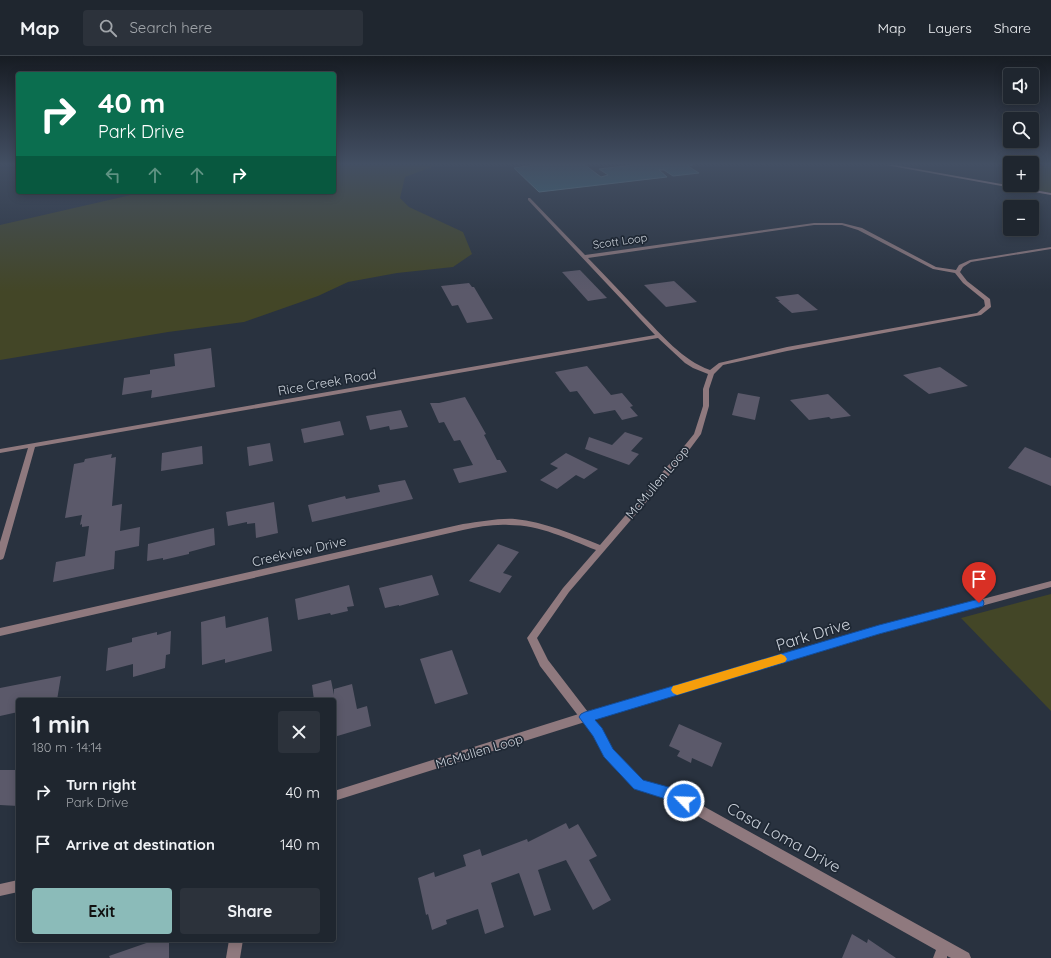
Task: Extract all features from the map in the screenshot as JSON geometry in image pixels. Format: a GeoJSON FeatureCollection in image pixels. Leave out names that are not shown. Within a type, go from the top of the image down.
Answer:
{"type":"FeatureCollection","features":[{"type":"Feature","properties":{"kind":"street","name":"Scott Loop"},"geometry":{"type":"LineString","coordinates":[[537,207],[659,336],[694,367],[711,373]]}},
{"type":"Feature","properties":{"kind":"street","name":"Scott Loop"},"geometry":{"type":"LineString","coordinates":[[584,257],[814,224],[842,224],[860,229],[935,268],[958,272]]}},
{"type":"Feature","properties":{"kind":"street"},"geometry":{"type":"LineString","coordinates":[[711,373],[721,364],[735,360],[787,349],[980,314],[988,307],[987,299],[965,282],[958,272],[961,266],[970,261],[1051,248]]}},
{"type":"Feature","properties":{"kind":"street","name":"Rice Creek Road"},"geometry":{"type":"LineString","coordinates":[[0,451],[659,336]]}},
{"type":"Feature","properties":{"kind":"street","name":"McMullen Loop"},"geometry":{"type":"LineString","coordinates":[[336,795],[585,717],[544,664],[532,638],[566,590],[602,549],[697,434],[706,406],[706,389],[711,373]]}},
{"type":"Feature","properties":{"kind":"street"},"geometry":{"type":"LineString","coordinates":[[0,557],[32,446]]}},
{"type":"Feature","properties":{"kind":"street","name":"Creekview Drive"},"geometry":{"type":"LineString","coordinates":[[0,632],[456,529],[493,522],[522,522],[548,528],[602,549]]}},
{"type":"Feature","properties":{"kind":"street","name":"Park Drive"},"geometry":{"type":"LineString","coordinates":[[585,717],[879,630],[1051,584]]}},
{"type":"Feature","properties":{"kind":"street","name":"Casa Loma Drive"},"geometry":{"type":"LineString","coordinates":[[585,717],[597,732],[608,753],[639,785],[672,795],[942,952],[964,958]]}},
{"type":"Feature","properties":{"kind":"street"},"geometry":{"type":"LineString","coordinates":[[0,890],[16,886]]}},
{"type":"Feature","properties":{"kind":"street"},"geometry":{"type":"LineString","coordinates":[[233,958],[236,942]]}},
{"type":"Feature","properties":{"kind":"green space"},"geometry":{"type":"Polygon","coordinates":[[[78,207],[409,207],[463,232],[472,254],[453,267],[397,273],[348,282],[318,296],[244,322],[168,332],[0,360],[0,225],[78,207]]]}},
{"type":"Feature","properties":{"kind":"green space"},"geometry":{"type":"Polygon","coordinates":[[[1051,594],[1051,711],[961,618],[1051,594]]]}},
{"type":"Feature","properties":{"kind":"building"},"geometry":{"type":"Polygon","coordinates":[[[580,270],[607,298],[588,301],[562,272],[580,270]]]}},
{"type":"Feature","properties":{"kind":"building"},"geometry":{"type":"Polygon","coordinates":[[[674,281],[697,302],[666,307],[644,285],[674,281]]]}},
{"type":"Feature","properties":{"kind":"building"},"geometry":{"type":"Polygon","coordinates":[[[469,283],[472,287],[474,287],[493,319],[467,323],[458,305],[452,306],[441,286],[469,283]]]}},
{"type":"Feature","properties":{"kind":"building"},"geometry":{"type":"Polygon","coordinates":[[[798,294],[818,310],[792,313],[775,297],[798,294]]]}},
{"type":"Feature","properties":{"kind":"building"},"geometry":{"type":"Polygon","coordinates":[[[211,348],[215,387],[151,398],[152,390],[122,395],[124,378],[150,374],[150,370],[175,366],[174,354],[211,348]]]}},
{"type":"Feature","properties":{"kind":"building"},"geometry":{"type":"Polygon","coordinates":[[[587,366],[611,395],[622,393],[633,406],[630,407],[638,416],[622,420],[615,410],[594,414],[577,391],[570,392],[555,372],[587,366]]]}},
{"type":"Feature","properties":{"kind":"building"},"geometry":{"type":"Polygon","coordinates":[[[940,367],[968,386],[929,394],[903,375],[940,367]]]}},
{"type":"Feature","properties":{"kind":"building"},"geometry":{"type":"Polygon","coordinates":[[[738,393],[760,397],[755,420],[732,415],[738,393]]]}},
{"type":"Feature","properties":{"kind":"building"},"geometry":{"type":"Polygon","coordinates":[[[828,394],[851,416],[809,420],[790,400],[828,394]]]}},
{"type":"Feature","properties":{"kind":"building"},"geometry":{"type":"Polygon","coordinates":[[[465,397],[486,434],[484,435],[497,460],[500,460],[507,472],[459,483],[453,469],[473,465],[460,440],[454,441],[444,422],[439,423],[430,403],[439,403],[465,397]]]}},
{"type":"Feature","properties":{"kind":"building"},"geometry":{"type":"Polygon","coordinates":[[[401,410],[408,427],[390,430],[389,426],[370,430],[366,416],[401,410]]]}},
{"type":"Feature","properties":{"kind":"building"},"geometry":{"type":"Polygon","coordinates":[[[340,421],[344,435],[304,443],[301,429],[340,421]]]}},
{"type":"Feature","properties":{"kind":"building"},"geometry":{"type":"Polygon","coordinates":[[[625,432],[643,438],[631,451],[639,454],[629,465],[585,449],[589,437],[612,445],[625,432]]]}},
{"type":"Feature","properties":{"kind":"building"},"geometry":{"type":"Polygon","coordinates":[[[270,443],[273,461],[249,466],[247,447],[270,443]]]}},
{"type":"Feature","properties":{"kind":"building"},"geometry":{"type":"Polygon","coordinates":[[[202,446],[203,464],[161,471],[162,453],[202,446]]]}},
{"type":"Feature","properties":{"kind":"building"},"geometry":{"type":"Polygon","coordinates":[[[1025,447],[1051,458],[1051,486],[1008,468],[1025,447]]]}},
{"type":"Feature","properties":{"kind":"building"},"geometry":{"type":"Polygon","coordinates":[[[566,453],[598,469],[584,479],[576,475],[557,489],[540,480],[558,468],[550,464],[566,453]]]}},
{"type":"Feature","properties":{"kind":"building"},"geometry":{"type":"Polygon","coordinates":[[[112,454],[111,458],[116,457],[112,506],[122,504],[120,531],[140,527],[139,546],[115,551],[114,569],[53,582],[56,562],[85,556],[89,526],[82,527],[82,524],[80,525],[82,515],[65,518],[74,464],[84,462],[85,459],[112,454]]]}},
{"type":"Feature","properties":{"kind":"building"},"geometry":{"type":"Polygon","coordinates":[[[405,480],[413,499],[312,522],[308,505],[345,496],[346,499],[380,492],[378,485],[405,480]]]}},
{"type":"Feature","properties":{"kind":"building"},"geometry":{"type":"Polygon","coordinates":[[[274,502],[278,533],[256,538],[255,523],[247,524],[247,522],[228,526],[226,512],[274,502]]]}},
{"type":"Feature","properties":{"kind":"building"},"geometry":{"type":"Polygon","coordinates":[[[214,528],[215,545],[189,552],[189,554],[163,560],[163,558],[147,561],[148,544],[214,528]]]}},
{"type":"Feature","properties":{"kind":"building"},"geometry":{"type":"Polygon","coordinates":[[[498,544],[519,552],[503,573],[512,576],[500,593],[469,581],[498,544]]]}},
{"type":"Feature","properties":{"kind":"building"},"geometry":{"type":"Polygon","coordinates":[[[432,575],[439,595],[399,606],[385,608],[379,588],[432,575]]]}},
{"type":"Feature","properties":{"kind":"building"},"geometry":{"type":"Polygon","coordinates":[[[349,585],[354,606],[347,607],[348,611],[331,615],[330,613],[298,620],[295,599],[349,585]]]}},
{"type":"Feature","properties":{"kind":"building"},"geometry":{"type":"Polygon","coordinates":[[[225,616],[226,628],[268,617],[272,651],[225,663],[225,659],[202,665],[201,622],[225,616]]]}},
{"type":"Feature","properties":{"kind":"building"},"geometry":{"type":"Polygon","coordinates":[[[171,631],[170,654],[166,655],[165,668],[133,677],[133,664],[106,671],[108,648],[132,642],[132,638],[157,632],[157,635],[171,631]]]}},
{"type":"Feature","properties":{"kind":"building"},"geometry":{"type":"Polygon","coordinates":[[[452,650],[468,694],[435,704],[420,659],[452,650]]]}},
{"type":"Feature","properties":{"kind":"building"},"geometry":{"type":"Polygon","coordinates":[[[61,676],[57,698],[16,698],[16,712],[0,716],[0,688],[61,676]]]}},
{"type":"Feature","properties":{"kind":"building"},"geometry":{"type":"Polygon","coordinates":[[[331,680],[334,695],[334,689],[352,684],[357,709],[367,706],[371,726],[336,736],[336,698],[314,698],[312,685],[331,680]]]}},
{"type":"Feature","properties":{"kind":"building"},"geometry":{"type":"Polygon","coordinates":[[[679,724],[722,743],[712,767],[692,758],[691,763],[677,756],[680,751],[669,746],[679,724]]]}},
{"type":"Feature","properties":{"kind":"building"},"geometry":{"type":"Polygon","coordinates":[[[0,770],[16,770],[16,806],[0,805],[0,770]]]}},
{"type":"Feature","properties":{"kind":"building"},"geometry":{"type":"Polygon","coordinates":[[[566,823],[569,829],[578,824],[597,856],[589,860],[611,900],[593,910],[566,860],[538,870],[551,910],[534,916],[519,873],[491,883],[504,927],[485,934],[478,909],[446,920],[447,924],[432,930],[428,914],[426,915],[418,878],[434,872],[435,877],[466,866],[463,855],[480,849],[482,856],[527,839],[528,842],[566,823]]]}},
{"type":"Feature","properties":{"kind":"building"},"geometry":{"type":"Polygon","coordinates":[[[852,934],[867,943],[868,939],[896,958],[842,958],[852,934]]]}},
{"type":"Feature","properties":{"kind":"building"},"geometry":{"type":"Polygon","coordinates":[[[149,942],[169,942],[169,958],[110,958],[109,956],[149,942]]]}},
{"type":"Feature","properties":{"kind":"slow traffic"},"geometry":{"type":"LineString","coordinates":[[677,690],[781,659]]}},
{"type":"Feature","properties":{"kind":"route"},"geometry":{"type":"LineString","coordinates":[[684,801],[672,795],[639,785],[608,753],[597,732],[585,717],[879,630],[979,603]]}}]}
